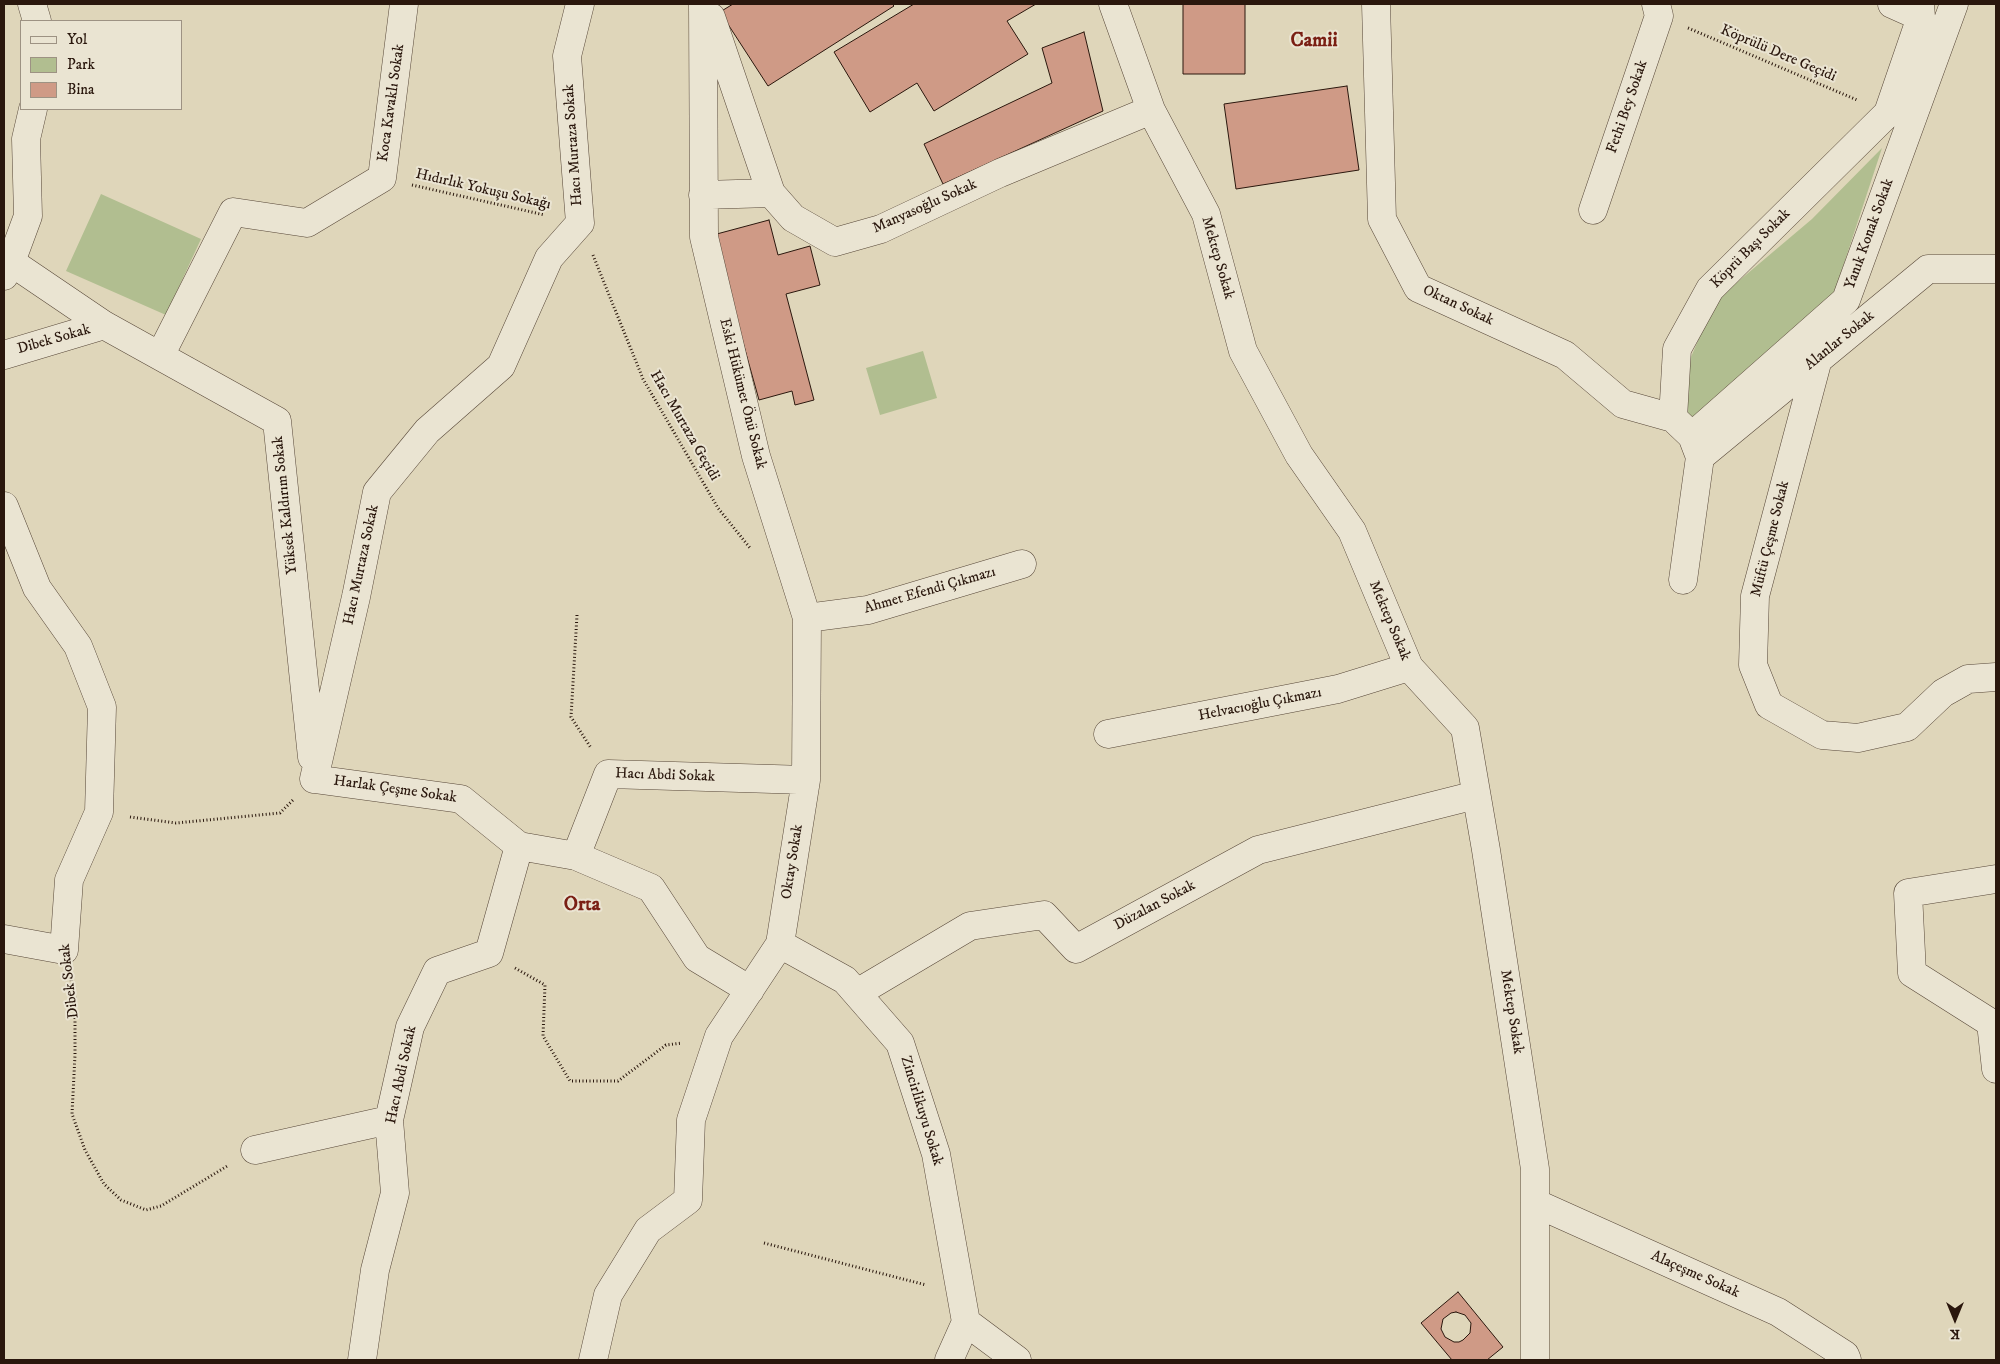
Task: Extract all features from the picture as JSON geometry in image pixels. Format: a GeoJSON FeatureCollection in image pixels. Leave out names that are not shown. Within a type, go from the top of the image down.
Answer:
{"type":"FeatureCollection","features":[{"type":"Feature","properties":{"kind":"street"},"geometry":{"type":"LineString","coordinates":[[32,4],[36,20]]}},
{"type":"Feature","properties":{"kind":"street","name":"Koca Kavaklı Sokak"},"geometry":{"type":"LineString","coordinates":[[160,356],[233,212],[307,223],[382,178],[404,4]]}},
{"type":"Feature","properties":{"kind":"street","name":"Hacı Murtaza Sokak"},"geometry":{"type":"LineString","coordinates":[[314,778],[356,597],[377,492],[427,431],[500,366],[549,258],[580,223],[567,56],[580,4]]}},
{"type":"Feature","properties":{"kind":"street"},"geometry":{"type":"LineString","coordinates":[[703,195],[771,193],[705,4]]}},
{"type":"Feature","properties":{"kind":"street","name":"Eski Hükümet Önü Sokak"},"geometry":{"type":"LineString","coordinates":[[705,4],[704,237],[756,456],[807,618],[806,780]]}},
{"type":"Feature","properties":{"kind":"street","name":"Mektep Sokak"},"geometry":{"type":"LineString","coordinates":[[1114,4],[1151,110],[1206,214],[1243,351],[1299,455],[1352,531],[1409,667],[1464,728],[1535,1169],[1535,1360]]}},
{"type":"Feature","properties":{"kind":"street","name":"Oktan Sokak"},"geometry":{"type":"LineString","coordinates":[[1376,4],[1382,219],[1418,288],[1565,355],[1623,404],[1688,437]]}},
{"type":"Feature","properties":{"kind":"street"},"geometry":{"type":"LineString","coordinates":[[1892,4],[1920,11]]}},
{"type":"Feature","properties":{"kind":"street","name":"Yanık Konak Sokak"},"geometry":{"type":"LineString","coordinates":[[1688,437],[1846,300],[1954,4]]}},
{"type":"Feature","properties":{"kind":"street","name":"Fethi Bey Sokak"},"geometry":{"type":"LineString","coordinates":[[1593,210],[1658,10]]}},
{"type":"Feature","properties":{"kind":"street","name":"Köprü Başı Sokak"},"geometry":{"type":"LineString","coordinates":[[1683,580],[1688,437],[1677,349],[1710,289],[1888,113],[1920,11]]}},
{"type":"Feature","properties":{"kind":"street"},"geometry":{"type":"LineString","coordinates":[[6,266],[28,216],[26,140],[33,110]]}},
{"type":"Feature","properties":{"kind":"street","name":"Manyasoğlu Sokak"},"geometry":{"type":"LineString","coordinates":[[771,193],[793,218],[835,242],[881,229],[1000,173],[1151,110]]}},
{"type":"Feature","properties":{"kind":"street","name":"Yüksek Kaldırım Sokak"},"geometry":{"type":"LineString","coordinates":[[6,266],[104,325],[277,421],[314,778]]}},
{"type":"Feature","properties":{"kind":"street","name":"Alanlar Sokak"},"geometry":{"type":"LineString","coordinates":[[1688,437],[1818,359],[1928,269],[1996,269]]}},
{"type":"Feature","properties":{"kind":"street","name":"Dibek Sokak"},"geometry":{"type":"LineString","coordinates":[[4,355],[104,325]]}},
{"type":"Feature","properties":{"kind":"street","name":"Müftü Çeşme Sokak"},"geometry":{"type":"LineString","coordinates":[[1818,359],[1755,596],[1753,665],[1769,706],[1822,735],[1858,738],[1907,726],[1943,693],[1968,679],[1996,677]]}},
{"type":"Feature","properties":{"kind":"street","name":"Dibek Sokak"},"geometry":{"type":"LineString","coordinates":[[4,506],[37,588],[78,646],[102,707],[99,812],[69,880],[64,950]]}},
{"type":"Feature","properties":{"kind":"street","name":"Ahmet Efendi Çıkmazı"},"geometry":{"type":"LineString","coordinates":[[807,618],[868,610],[1022,564]]}},
{"type":"Feature","properties":{"kind":"street","name":"Helvacıoğlu Çıkmazı"},"geometry":{"type":"LineString","coordinates":[[1108,734],[1338,689],[1409,667]]}},
{"type":"Feature","properties":{"kind":"street","name":"Hacı Abdi Sokak"},"geometry":{"type":"LineString","coordinates":[[576,856],[608,774],[806,780]]}},
{"type":"Feature","properties":{"kind":"street","name":"Harlak Çeşme Sokak"},"geometry":{"type":"LineString","coordinates":[[314,778],[461,799],[519,846]]}},
{"type":"Feature","properties":{"kind":"street","name":"Oktay Sokak"},"geometry":{"type":"LineString","coordinates":[[780,944],[806,780]]}},
{"type":"Feature","properties":{"kind":"street","name":"Düzalan Sokak"},"geometry":{"type":"LineString","coordinates":[[857,994],[970,926],[1044,915],[1076,949],[1258,850],[1476,796]]}},
{"type":"Feature","properties":{"kind":"street"},"geometry":{"type":"LineString","coordinates":[[489,953],[519,846],[576,856],[651,888],[697,958],[750,990]]}},
{"type":"Feature","properties":{"kind":"street"},"geometry":{"type":"LineString","coordinates":[[1996,879],[1908,893],[1912,973],[1991,1023],[1996,1069]]}},
{"type":"Feature","properties":{"kind":"street"},"geometry":{"type":"LineString","coordinates":[[4,939],[64,950]]}},
{"type":"Feature","properties":{"kind":"street"},"geometry":{"type":"LineString","coordinates":[[593,1360],[608,1296],[613,1287],[648,1230],[688,1200],[691,1120],[719,1036],[780,944]]}},
{"type":"Feature","properties":{"kind":"street","name":"Zincirlikuyu Sokak"},"geometry":{"type":"LineString","coordinates":[[780,944],[845,980],[900,1043],[936,1154],[966,1322]]}},
{"type":"Feature","properties":{"kind":"street","name":"Hacı Abdi Sokak"},"geometry":{"type":"LineString","coordinates":[[362,1360],[375,1270],[396,1193],[389,1120],[410,1027],[437,971],[489,953]]}},
{"type":"Feature","properties":{"kind":"street"},"geometry":{"type":"LineString","coordinates":[[255,1150],[389,1120]]}},
{"type":"Feature","properties":{"kind":"street","name":"Alaçeşme Sokak"},"geometry":{"type":"LineString","coordinates":[[1535,1203],[1778,1312],[1845,1355],[1847,1360]]}},
{"type":"Feature","properties":{"kind":"street"},"geometry":{"type":"LineString","coordinates":[[949,1360],[966,1322],[1017,1360]]}},
{"type":"Feature","properties":{"kind":"path","name":"Köprülü Dere Geçidi"},"geometry":{"type":"LineString","coordinates":[[1658,10],[1888,113]]}},
{"type":"Feature","properties":{"kind":"path","name":"Hıdırlık Yokuşu Sokağı"},"geometry":{"type":"LineString","coordinates":[[382,178],[580,223]]}},
{"type":"Feature","properties":{"kind":"path","name":"Hacı Murtaza Geçidi"},"geometry":{"type":"LineString","coordinates":[[580,223],[643,379],[718,508],[754,552]]}},
{"type":"Feature","properties":{"kind":"path"},"geometry":{"type":"LineString","coordinates":[[576,615],[570,717],[608,774]]}},
{"type":"Feature","properties":{"kind":"path"},"geometry":{"type":"LineString","coordinates":[[99,812],[176,824],[280,813],[314,778]]}},
{"type":"Feature","properties":{"kind":"path","name":"Dibek Sokak"},"geometry":{"type":"LineString","coordinates":[[64,950],[75,998],[72,1114],[85,1150],[104,1184],[121,1200],[146,1210],[161,1206],[255,1150]]}},
{"type":"Feature","properties":{"kind":"path"},"geometry":{"type":"LineString","coordinates":[[489,953],[545,985],[543,1036],[570,1081],[618,1081],[666,1046],[719,1036]]}},
{"type":"Feature","properties":{"kind":"path"},"geometry":{"type":"LineString","coordinates":[[764,1243],[961,1294]]}},
{"type":"Feature","properties":{"kind":"green space"},"geometry":{"type":"Polygon","coordinates":[[[1882,148],[1832,300],[1688,426],[1688,364],[1715,301],[1812,219],[1882,148]]]}},
{"type":"Feature","properties":{"kind":"green space"},"geometry":{"type":"Polygon","coordinates":[[[101,194],[201,239],[166,315],[66,271],[101,194]]]}},
{"type":"Feature","properties":{"kind":"green space"},"geometry":{"type":"Polygon","coordinates":[[[923,351],[937,398],[880,415],[866,368],[923,351]]]}},
{"type":"Feature","properties":{"kind":"building"},"geometry":{"type":"Polygon","coordinates":[[[733,4],[892,4],[894,6],[768,86],[720,12],[733,4]]]}},
{"type":"Feature","properties":{"kind":"building"},"geometry":{"type":"Polygon","coordinates":[[[914,4],[1036,4],[1007,21],[1028,54],[934,111],[917,83],[870,112],[834,52],[914,4]]]}},
{"type":"Feature","properties":{"kind":"building"},"geometry":{"type":"Polygon","coordinates":[[[1183,4],[1245,4],[1245,74],[1183,74],[1183,4]]]}},
{"type":"Feature","properties":{"kind":"building"},"geometry":{"type":"Polygon","coordinates":[[[1084,32],[1103,111],[943,184],[924,144],[1052,83],[1042,48],[1084,32]]]}},
{"type":"Feature","properties":{"kind":"building"},"geometry":{"type":"Polygon","coordinates":[[[1347,86],[1359,170],[1236,189],[1224,104],[1347,86]]]}},
{"type":"Feature","properties":{"kind":"building"},"geometry":{"type":"Polygon","coordinates":[[[769,220],[778,255],[810,246],[820,285],[786,294],[814,400],[795,405],[792,391],[759,400],[713,235],[769,220]]]}},
{"type":"Feature","properties":{"kind":"building"},"geometry":{"type":"Polygon","coordinates":[[[1458,1292],[1503,1347],[1487,1360],[1452,1360],[1421,1323],[1458,1292]],[[1456,1312],[1443,1319],[1441,1329],[1445,1337],[1454,1342],[1459,1342],[1470,1333],[1471,1323],[1465,1315],[1456,1312]]]}},
{"type":"Feature","properties":{"kind":"district","name":"Camii"},"geometry":{"type":"Point","coordinates":[1314,42]}},
{"type":"Feature","properties":{"kind":"district","name":"Orta"},"geometry":{"type":"Point","coordinates":[582,906]}}]}
